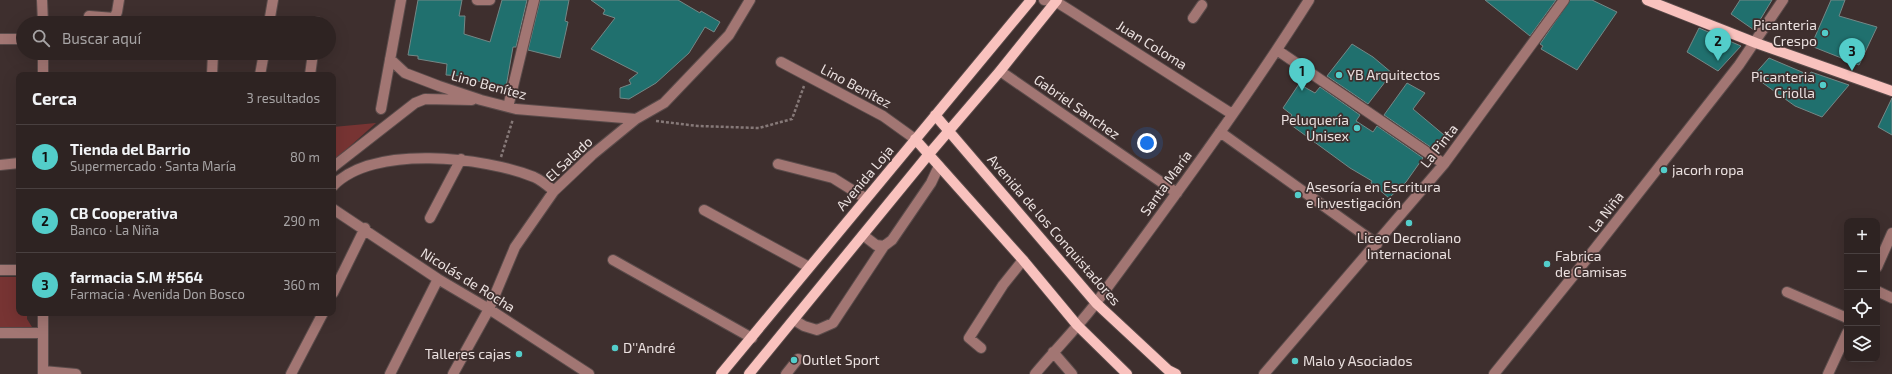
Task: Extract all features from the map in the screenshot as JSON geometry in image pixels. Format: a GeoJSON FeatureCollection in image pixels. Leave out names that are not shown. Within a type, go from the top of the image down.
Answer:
{"type":"FeatureCollection","features":[{"type":"Feature","properties":{"kind":"main road","name":"Avenida Loja"},"geometry":{"type":"LineString","coordinates":[[721,374],[865,198],[1031,0]]}},
{"type":"Feature","properties":{"kind":"main road"},"geometry":{"type":"LineString","coordinates":[[1647,0],[1756,43],[1892,91]]}},
{"type":"Feature","properties":{"kind":"main road"},"geometry":{"type":"LineString","coordinates":[[749,374],[929,154],[1000,71],[1056,1]]}},
{"type":"Feature","properties":{"kind":"main road","name":"Avenida de los Conquistadores"},"geometry":{"type":"LineString","coordinates":[[935,115],[1096,303],[1168,370],[1176,374]]}},
{"type":"Feature","properties":{"kind":"main road"},"geometry":{"type":"LineString","coordinates":[[915,139],[1023,260],[1077,325],[1127,374]]}},
{"type":"Feature","properties":{"kind":"street"},"geometry":{"type":"LineString","coordinates":[[42,0],[42,16]]}},
{"type":"Feature","properties":{"kind":"street"},"geometry":{"type":"LineString","coordinates":[[115,16],[119,0]]}},
{"type":"Feature","properties":{"kind":"street"},"geometry":{"type":"LineString","coordinates":[[270,16],[273,0]]}},
{"type":"Feature","properties":{"kind":"street"},"geometry":{"type":"LineString","coordinates":[[381,109],[401,0]]}},
{"type":"Feature","properties":{"kind":"street"},"geometry":{"type":"LineString","coordinates":[[477,0],[490,0]]}},
{"type":"Feature","properties":{"kind":"street"},"geometry":{"type":"LineString","coordinates":[[512,108],[534,0]]}},
{"type":"Feature","properties":{"kind":"street","name":"El Salado"},"geometry":{"type":"LineString","coordinates":[[453,374],[489,309],[516,247],[554,190],[592,155],[636,118],[664,103],[729,35],[750,0]]}},
{"type":"Feature","properties":{"kind":"street"},"geometry":{"type":"LineString","coordinates":[[1044,0],[1056,1]]}},
{"type":"Feature","properties":{"kind":"street","name":"Santa María"},"geometry":{"type":"LineString","coordinates":[[1035,374],[1096,303],[1177,193],[1277,50],[1309,0]]}},
{"type":"Feature","properties":{"kind":"street","name":"La Pinta"},"geometry":{"type":"LineString","coordinates":[[1264,374],[1444,164],[1564,0]]}},
{"type":"Feature","properties":{"kind":"street","name":"La Niña"},"geometry":{"type":"LineString","coordinates":[[1494,374],[1582,265],[1756,43],[1783,0]]}},
{"type":"Feature","properties":{"kind":"street","name":"Juan Coloma"},"geometry":{"type":"LineString","coordinates":[[1056,1],[1232,114]]}},
{"type":"Feature","properties":{"kind":"street"},"geometry":{"type":"LineString","coordinates":[[1193,18],[1200,2]]}},
{"type":"Feature","properties":{"kind":"street"},"geometry":{"type":"LineString","coordinates":[[0,39],[16,39]]}},
{"type":"Feature","properties":{"kind":"street"},"geometry":{"type":"LineString","coordinates":[[1277,50],[1444,164]]}},
{"type":"Feature","properties":{"kind":"street","name":"Lino Benítez"},"geometry":{"type":"LineString","coordinates":[[390,59],[405,73],[481,100],[512,108],[636,118]]}},
{"type":"Feature","properties":{"kind":"street"},"geometry":{"type":"LineString","coordinates":[[43,60],[43,72]]}},
{"type":"Feature","properties":{"kind":"street"},"geometry":{"type":"LineString","coordinates":[[212,72],[213,60]]}},
{"type":"Feature","properties":{"kind":"street"},"geometry":{"type":"LineString","coordinates":[[261,72],[263,60]]}},
{"type":"Feature","properties":{"kind":"street"},"geometry":{"type":"LineString","coordinates":[[310,72],[312,60]]}},
{"type":"Feature","properties":{"kind":"street","name":"Lino Benítez"},"geometry":{"type":"LineString","coordinates":[[781,62],[884,116],[915,139]]}},
{"type":"Feature","properties":{"kind":"street","name":"Gabriel Sanchez"},"geometry":{"type":"LineString","coordinates":[[1000,71],[1177,193]]}},
{"type":"Feature","properties":{"kind":"street"},"geometry":{"type":"LineString","coordinates":[[336,165],[415,103],[425,99],[481,100]]}},
{"type":"Feature","properties":{"kind":"street"},"geometry":{"type":"LineString","coordinates":[[1220,132],[1377,244]]}},
{"type":"Feature","properties":{"kind":"street"},"geometry":{"type":"LineString","coordinates":[[430,218],[461,159]]}},
{"type":"Feature","properties":{"kind":"street"},"geometry":{"type":"LineString","coordinates":[[336,183],[360,168],[388,160],[461,159],[535,177],[554,190]]}},
{"type":"Feature","properties":{"kind":"street"},"geometry":{"type":"LineString","coordinates":[[0,165],[16,163]]}},
{"type":"Feature","properties":{"kind":"street"},"geometry":{"type":"LineString","coordinates":[[778,164],[833,178],[865,198]]}},
{"type":"Feature","properties":{"kind":"street"},"geometry":{"type":"LineString","coordinates":[[794,320],[804,326],[817,330],[833,323],[884,246],[896,234],[930,183],[939,166]]}},
{"type":"Feature","properties":{"kind":"street"},"geometry":{"type":"LineString","coordinates":[[704,210],[809,267]]}},
{"type":"Feature","properties":{"kind":"street","name":"Nicolás de Rocha"},"geometry":{"type":"LineString","coordinates":[[336,211],[365,228],[438,279],[489,309],[589,374]]}},
{"type":"Feature","properties":{"kind":"street"},"geometry":{"type":"LineString","coordinates":[[336,287],[365,228]]}},
{"type":"Feature","properties":{"kind":"street"},"geometry":{"type":"LineString","coordinates":[[1880,260],[1892,233]]}},
{"type":"Feature","properties":{"kind":"street"},"geometry":{"type":"LineString","coordinates":[[863,235],[876,244],[884,246]]}},
{"type":"Feature","properties":{"kind":"street"},"geometry":{"type":"LineString","coordinates":[[613,260],[752,338]]}},
{"type":"Feature","properties":{"kind":"street"},"geometry":{"type":"LineString","coordinates":[[981,348],[970,338],[1002,285],[1023,260]]}},
{"type":"Feature","properties":{"kind":"street"},"geometry":{"type":"LineString","coordinates":[[0,270],[16,270]]}},
{"type":"Feature","properties":{"kind":"street"},"geometry":{"type":"LineString","coordinates":[[390,374],[438,279]]}},
{"type":"Feature","properties":{"kind":"street"},"geometry":{"type":"LineString","coordinates":[[1787,292],[1844,317]]}},
{"type":"Feature","properties":{"kind":"street"},"geometry":{"type":"LineString","coordinates":[[1880,293],[1892,298]]}},
{"type":"Feature","properties":{"kind":"street"},"geometry":{"type":"LineString","coordinates":[[43,316],[43,373],[76,374]]}},
{"type":"Feature","properties":{"kind":"street"},"geometry":{"type":"LineString","coordinates":[[291,374],[321,316]]}},
{"type":"Feature","properties":{"kind":"street"},"geometry":{"type":"LineString","coordinates":[[0,333],[43,333]]}},
{"type":"Feature","properties":{"kind":"street"},"geometry":{"type":"LineString","coordinates":[[1828,374],[1844,339]]}},
{"type":"Feature","properties":{"kind":"street"},"geometry":{"type":"LineString","coordinates":[[1053,352],[1072,374]]}},
{"type":"Feature","properties":{"kind":"street"},"geometry":{"type":"LineString","coordinates":[[786,374],[798,359]]}},
{"type":"Feature","properties":{"kind":"path"},"geometry":{"type":"LineString","coordinates":[[650,122],[656,121],[698,126],[759,128],[792,119],[808,76]]}},
{"type":"Feature","properties":{"kind":"path"},"geometry":{"type":"LineString","coordinates":[[498,167],[512,108]]}},
{"type":"Feature","properties":{"kind":"shaded area"},"geometry":{"type":"Polygon","coordinates":[[[376,123],[336,158],[336,127],[376,123]]]}},
{"type":"Feature","properties":{"kind":"shaded area"},"geometry":{"type":"Polygon","coordinates":[[[0,277],[16,277],[16,316],[27,316],[27,319],[32,327],[0,328],[0,277]]]}},
{"type":"Feature","properties":{"kind":"building"},"geometry":{"type":"Polygon","coordinates":[[[418,0],[462,0],[459,16],[465,16],[464,34],[490,42],[502,0],[527,0],[516,47],[513,47],[506,87],[463,78],[463,76],[446,75],[447,64],[418,59],[418,56],[408,55],[418,0]]]}},
{"type":"Feature","properties":{"kind":"building"},"geometry":{"type":"Polygon","coordinates":[[[540,0],[569,0],[565,21],[568,22],[560,58],[528,50],[540,0]]]}},
{"type":"Feature","properties":{"kind":"building"},"geometry":{"type":"Polygon","coordinates":[[[591,0],[678,0],[700,13],[701,11],[720,22],[714,32],[705,27],[689,53],[656,83],[629,99],[620,98],[620,88],[631,84],[629,80],[638,73],[591,49],[615,18],[603,14],[605,10],[591,0]]]}},
{"type":"Feature","properties":{"kind":"building"},"geometry":{"type":"Polygon","coordinates":[[[1485,0],[1556,0],[1530,36],[1485,0]]]}},
{"type":"Feature","properties":{"kind":"building"},"geometry":{"type":"Polygon","coordinates":[[[1570,0],[1592,0],[1617,12],[1577,70],[1541,49],[1543,46],[1540,44],[1570,0]]]}},
{"type":"Feature","properties":{"kind":"building"},"geometry":{"type":"Polygon","coordinates":[[[1740,0],[1772,0],[1754,30],[1731,14],[1740,0]]]}},
{"type":"Feature","properties":{"kind":"building"},"geometry":{"type":"Polygon","coordinates":[[[1831,0],[1845,0],[1839,16],[1877,27],[1859,65],[1811,46],[1831,0]]]}},
{"type":"Feature","properties":{"kind":"building"},"geometry":{"type":"Polygon","coordinates":[[[1699,28],[1741,46],[1718,71],[1687,52],[1699,28]]]}},
{"type":"Feature","properties":{"kind":"building"},"geometry":{"type":"Polygon","coordinates":[[[1352,44],[1373,57],[1392,73],[1368,104],[1327,76],[1352,44]]]}},
{"type":"Feature","properties":{"kind":"building"},"geometry":{"type":"Polygon","coordinates":[[[1769,58],[1809,75],[1811,72],[1849,85],[1822,117],[1795,106],[1753,76],[1769,58]]]}},
{"type":"Feature","properties":{"kind":"building"},"geometry":{"type":"Polygon","coordinates":[[[1407,83],[1425,93],[1413,109],[1444,135],[1432,148],[1384,115],[1407,83]]]}},
{"type":"Feature","properties":{"kind":"building"},"geometry":{"type":"Polygon","coordinates":[[[1299,84],[1315,93],[1320,87],[1360,115],[1356,121],[1373,132],[1377,126],[1423,158],[1406,182],[1389,198],[1371,183],[1372,181],[1350,168],[1287,122],[1292,115],[1283,108],[1299,84]]]}},
{"type":"Feature","properties":{"kind":"building"},"geometry":{"type":"Polygon","coordinates":[[[1892,98],[1892,135],[1878,127],[1892,98]]]}},
{"type":"Feature","properties":{"kind":"place","name":"Picanteria Crespo"},"geometry":{"type":"Point","coordinates":[1825,33]}},
{"type":"Feature","properties":{"kind":"place","name":"CB Cooperativa"},"geometry":{"type":"Point","coordinates":[1718,61]}},
{"type":"Feature","properties":{"kind":"place","name":"farmacia S.M #564"},"geometry":{"type":"Point","coordinates":[1852,71]}},
{"type":"Feature","properties":{"kind":"place","name":"YB Arquitectos"},"geometry":{"type":"Point","coordinates":[1339,75]}},
{"type":"Feature","properties":{"kind":"place","name":"Picanteria Criolla"},"geometry":{"type":"Point","coordinates":[1823,85]}},
{"type":"Feature","properties":{"kind":"place","name":"Tienda del Barrio"},"geometry":{"type":"Point","coordinates":[1302,91]}},
{"type":"Feature","properties":{"kind":"place","name":"Peluquería Unisex"},"geometry":{"type":"Point","coordinates":[1357,128]}},
{"type":"Feature","properties":{"kind":"place","name":"jacorh ropa"},"geometry":{"type":"Point","coordinates":[1664,170]}},
{"type":"Feature","properties":{"kind":"place","name":"Asesoría en Escritura e Investigación"},"geometry":{"type":"Point","coordinates":[1298,195]}},
{"type":"Feature","properties":{"kind":"place","name":"Liceo Decroliano Internacional"},"geometry":{"type":"Point","coordinates":[1409,223]}},
{"type":"Feature","properties":{"kind":"place","name":"Fabrica de Camisas"},"geometry":{"type":"Point","coordinates":[1547,264]}},
{"type":"Feature","properties":{"kind":"place","name":"D''André"},"geometry":{"type":"Point","coordinates":[615,348]}},
{"type":"Feature","properties":{"kind":"place","name":"Talleres cajas"},"geometry":{"type":"Point","coordinates":[519,354]}},
{"type":"Feature","properties":{"kind":"place","name":"Outlet Sport"},"geometry":{"type":"Point","coordinates":[794,360]}},
{"type":"Feature","properties":{"kind":"place","name":"Malo y Asociados"},"geometry":{"type":"Point","coordinates":[1295,361]}}]}
